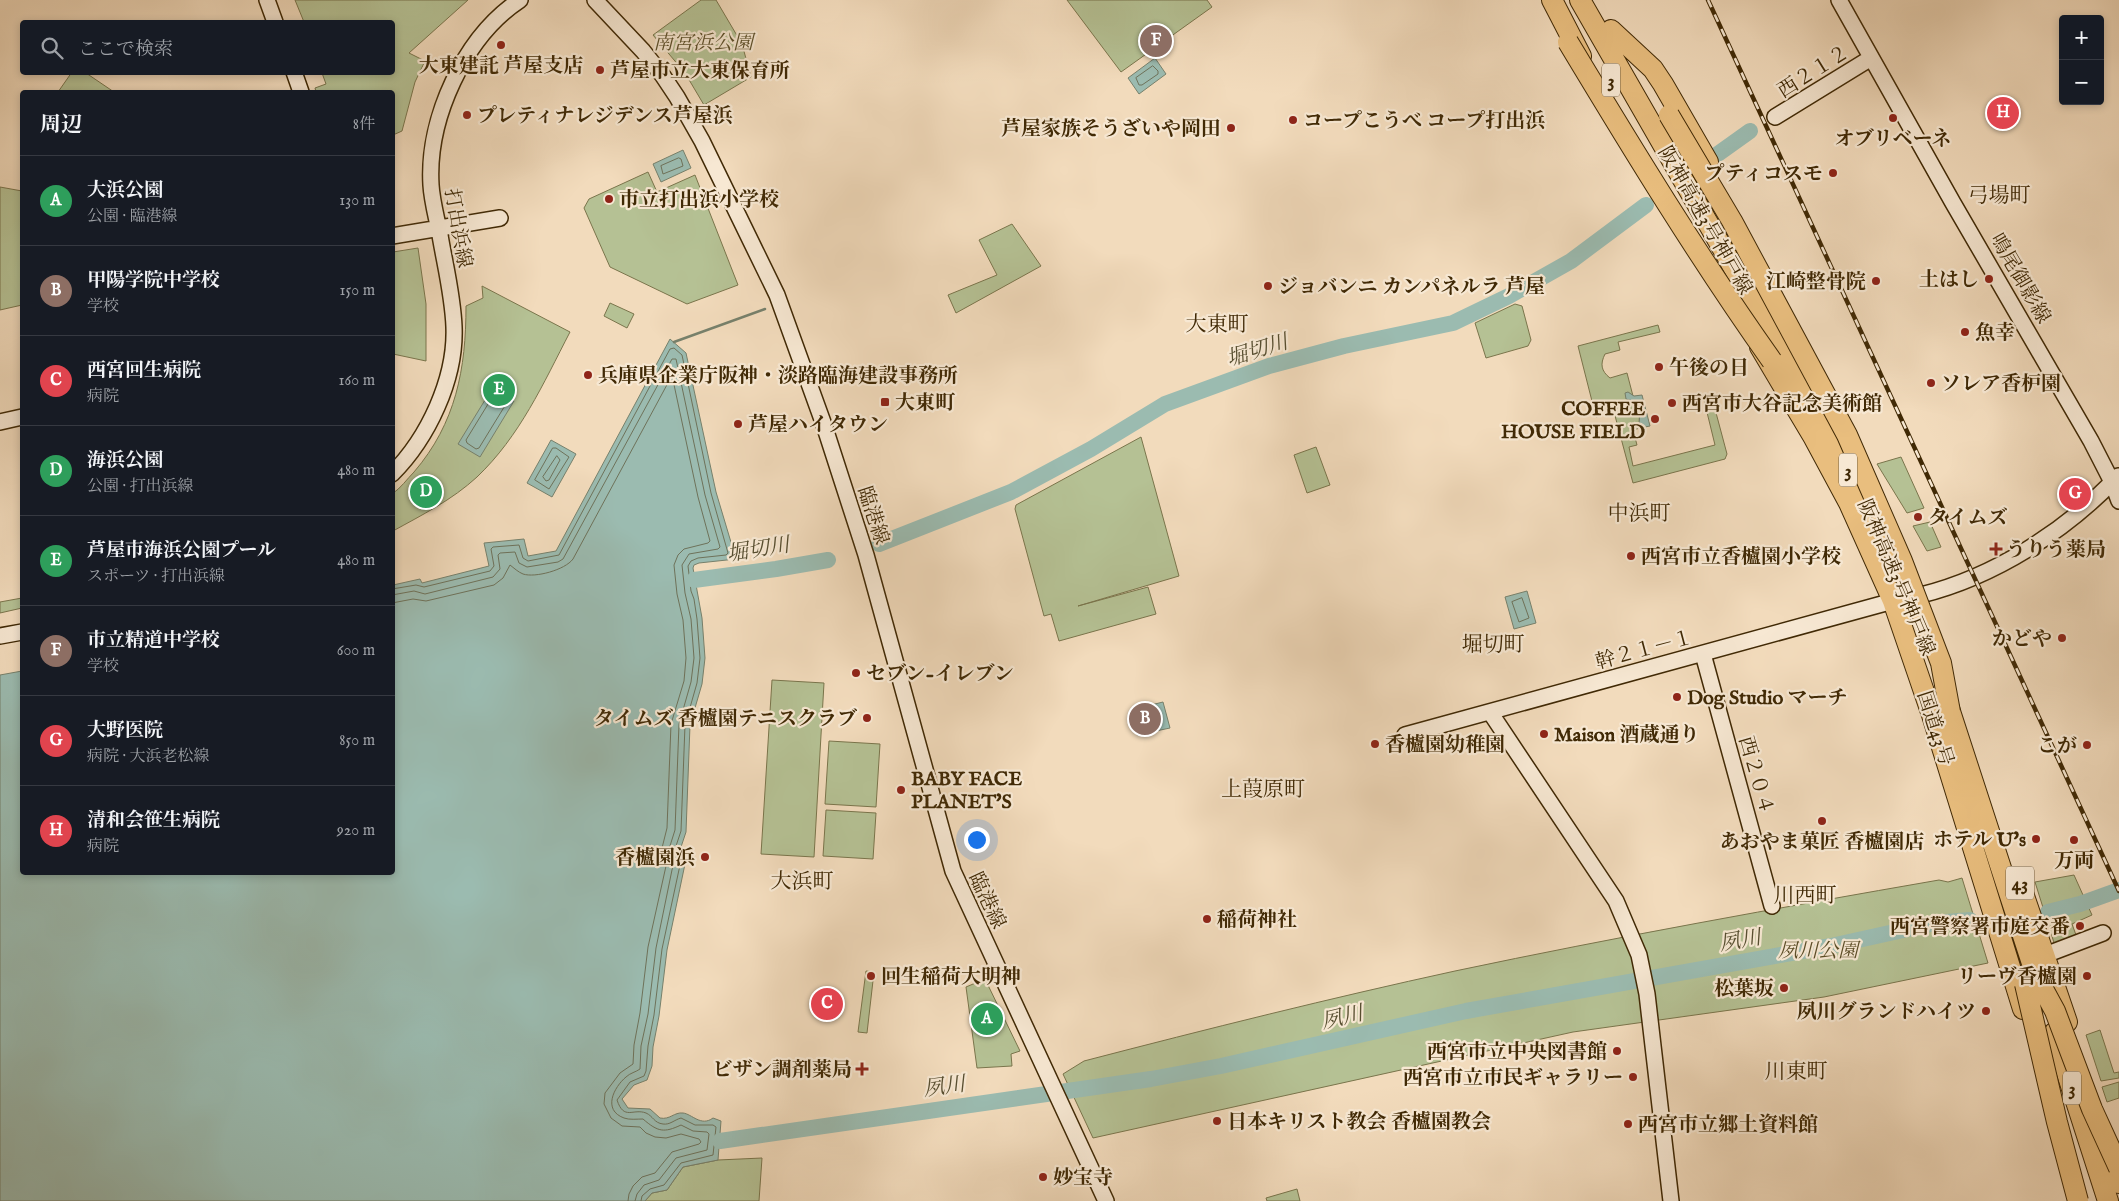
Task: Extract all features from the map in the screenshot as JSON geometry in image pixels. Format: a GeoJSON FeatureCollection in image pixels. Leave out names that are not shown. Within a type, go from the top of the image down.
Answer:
{"type":"FeatureCollection","features":[{"type":"Feature","properties":{"kind":"highway"},"geometry":{"type":"LineString","coordinates":[[1551,0],[1568,42],[1688,239],[1718,286],[1772,361]]}},
{"type":"Feature","properties":{"kind":"highway","name":"国道43号"},"geometry":{"type":"LineString","coordinates":[[1551,0],[1600,91],[1730,298],[1814,438],[1849,503],[1893,601],[1932,715],[2022,1006],[2063,1121],[2087,1201]]}},
{"type":"Feature","properties":{"kind":"highway","name":"阪神高速3号神戸線"},"geometry":{"type":"LineString","coordinates":[[1567,0],[1856,512],[1894,596],[1939,715],[2108,1201]]}},
{"type":"Feature","properties":{"kind":"highway","name":"阪神高速3号神戸線"},"geometry":{"type":"LineString","coordinates":[[1580,0],[1820,419],[1867,506],[1920,625],[1950,712],[2095,1201]]}},
{"type":"Feature","properties":{"kind":"highway","name":"国道43号"},"geometry":{"type":"LineString","coordinates":[[1594,0],[1801,360],[1921,595],[2097,1109],[2119,1183]]}},
{"type":"Feature","properties":{"kind":"highway"},"geometry":{"type":"LineString","coordinates":[[1614,36],[1647,78],[1732,221],[1847,435],[1902,561],[1941,663],[1950,712]]}},
{"type":"Feature","properties":{"kind":"highway"},"geometry":{"type":"LineString","coordinates":[[2030,980],[2055,1011],[2092,1109],[2119,1168]]}},
{"type":"Feature","properties":{"kind":"highway"},"geometry":{"type":"LineString","coordinates":[[2030,980],[2057,1122],[2078,1201]]}},
{"type":"Feature","properties":{"kind":"street"},"geometry":{"type":"LineString","coordinates":[[267,0],[274,20]]}},
{"type":"Feature","properties":{"kind":"street","name":"打出浜線"},"geometry":{"type":"LineString","coordinates":[[395,471],[404,463],[425,434],[437,408],[447,378],[454,329],[431,185],[432,154],[443,107],[457,74],[474,46],[500,16],[520,0]]}},
{"type":"Feature","properties":{"kind":"street","name":"臨港線"},"geometry":{"type":"LineString","coordinates":[[595,0],[658,70],[689,116],[777,295],[824,425],[866,554],[953,871],[1106,1201]]}},
{"type":"Feature","properties":{"kind":"street","name":"鳴尾御影線"},"geometry":{"type":"LineString","coordinates":[[1839,0],[2092,441],[2116,478],[2119,501]]}},
{"type":"Feature","properties":{"kind":"street","name":"西２１２"},"geometry":{"type":"LineString","coordinates":[[1775,117],[1871,58]]}},
{"type":"Feature","properties":{"kind":"street"},"geometry":{"type":"LineString","coordinates":[[295,75],[300,90]]}},
{"type":"Feature","properties":{"kind":"street"},"geometry":{"type":"LineString","coordinates":[[395,235],[500,218]]}},
{"type":"Feature","properties":{"kind":"street"},"geometry":{"type":"LineString","coordinates":[[0,422],[20,417]]}},
{"type":"Feature","properties":{"kind":"street"},"geometry":{"type":"LineString","coordinates":[[1921,595],[1966,582],[2024,551],[2056,530],[2116,478]]}},
{"type":"Feature","properties":{"kind":"street","name":"幹２１－１"},"geometry":{"type":"LineString","coordinates":[[1405,735],[1893,601]]}},
{"type":"Feature","properties":{"kind":"street"},"geometry":{"type":"LineString","coordinates":[[0,636],[20,632]]}},
{"type":"Feature","properties":{"kind":"street","name":"西２０４"},"geometry":{"type":"LineString","coordinates":[[1703,654],[1772,906]]}},
{"type":"Feature","properties":{"kind":"street"},"geometry":{"type":"LineString","coordinates":[[1490,712],[1616,901],[1632,934],[1642,965],[1647,994],[1672,1201]]}},
{"type":"Feature","properties":{"kind":"street"},"geometry":{"type":"LineString","coordinates":[[2053,952],[2103,933]]}},
{"type":"Feature","properties":{"kind":"green space"},"geometry":{"type":"Polygon","coordinates":[[[295,0],[468,0],[409,53],[425,61],[415,82],[402,131],[395,134],[395,90],[316,90],[315,88],[326,84],[323,75],[395,75],[395,20],[303,20],[295,0]]]}},
{"type":"Feature","properties":{"kind":"green space","name":"南宮浜公園"},"geometry":{"type":"Polygon","coordinates":[[[701,0],[716,0],[742,44],[751,77],[704,105],[685,73],[653,35],[701,0]]]}},
{"type":"Feature","properties":{"kind":"green space"},"geometry":{"type":"Polygon","coordinates":[[[1067,0],[1207,0],[1212,7],[1121,72],[1067,0]]]}},
{"type":"Feature","properties":{"kind":"green space"},"geometry":{"type":"Polygon","coordinates":[[[70,75],[89,75],[111,90],[59,90],[70,75]]]}},
{"type":"Feature","properties":{"kind":"green space"},"geometry":{"type":"Polygon","coordinates":[[[648,172],[657,192],[695,175],[738,285],[687,304],[610,267],[584,208],[589,199],[648,172]]]}},
{"type":"Feature","properties":{"kind":"green space"},"geometry":{"type":"Polygon","coordinates":[[[0,187],[20,191],[20,305],[0,310],[0,187]]]}},
{"type":"Feature","properties":{"kind":"green space"},"geometry":{"type":"Polygon","coordinates":[[[1012,224],[1041,266],[956,313],[948,295],[997,275],[979,240],[1012,224]]]}},
{"type":"Feature","properties":{"kind":"green space"},"geometry":{"type":"Polygon","coordinates":[[[418,248],[426,304],[426,361],[395,354],[395,252],[418,248]]]}},
{"type":"Feature","properties":{"kind":"green space"},"geometry":{"type":"Polygon","coordinates":[[[482,286],[570,332],[530,409],[492,461],[477,477],[457,493],[437,507],[395,530],[395,491],[414,472],[428,453],[449,415],[461,373],[466,306],[483,298],[482,286]]]}},
{"type":"Feature","properties":{"kind":"green space"},"geometry":{"type":"Polygon","coordinates":[[[610,303],[634,314],[627,328],[604,316],[610,303]]]}},
{"type":"Feature","properties":{"kind":"green space"},"geometry":{"type":"Polygon","coordinates":[[[1515,304],[1522,306],[1531,340],[1528,346],[1486,358],[1475,323],[1515,304]]]}},
{"type":"Feature","properties":{"kind":"green space"},"geometry":{"type":"Polygon","coordinates":[[[1658,325],[1660,332],[1618,342],[1620,350],[1605,354],[1602,361],[1603,370],[1610,378],[1627,373],[1633,396],[1629,393],[1629,401],[1639,403],[1640,428],[1633,430],[1637,445],[1629,447],[1633,466],[1715,445],[1703,396],[1711,394],[1727,454],[1725,459],[1633,483],[1614,412],[1596,417],[1578,346],[1658,325]]]}},
{"type":"Feature","properties":{"kind":"green space"},"geometry":{"type":"Polygon","coordinates":[[[1141,437],[1179,576],[1078,606],[1148,587],[1156,614],[1059,641],[1051,614],[1044,616],[1015,509],[1016,505],[1141,437]]]}},
{"type":"Feature","properties":{"kind":"green space"},"geometry":{"type":"Polygon","coordinates":[[[1316,447],[1330,485],[1307,493],[1294,455],[1316,447]]]}},
{"type":"Feature","properties":{"kind":"green space"},"geometry":{"type":"Polygon","coordinates":[[[1901,457],[1924,508],[1907,513],[1877,464],[1901,457]]]}},
{"type":"Feature","properties":{"kind":"green space"},"geometry":{"type":"Polygon","coordinates":[[[1930,522],[1941,547],[1927,551],[1913,526],[1930,522]]]}},
{"type":"Feature","properties":{"kind":"green space"},"geometry":{"type":"Polygon","coordinates":[[[20,598],[20,608],[0,613],[0,602],[20,598]]]}},
{"type":"Feature","properties":{"kind":"green space"},"geometry":{"type":"Polygon","coordinates":[[[772,680],[824,683],[814,857],[761,854],[772,680]]]}},
{"type":"Feature","properties":{"kind":"green space"},"geometry":{"type":"Polygon","coordinates":[[[829,741],[880,744],[876,807],[825,804],[829,741]]]}},
{"type":"Feature","properties":{"kind":"green space"},"geometry":{"type":"Polygon","coordinates":[[[826,810],[876,813],[873,859],[823,856],[826,810]]]}},
{"type":"Feature","properties":{"kind":"green space"},"geometry":{"type":"Polygon","coordinates":[[[2074,875],[2092,915],[2072,924],[2076,935],[2055,946],[2035,882],[2074,875]]]}},
{"type":"Feature","properties":{"kind":"green space","name":"夙川公園"},"geometry":{"type":"Polygon","coordinates":[[[1962,878],[1988,963],[1824,997],[1573,1032],[1093,1138],[1063,1074],[1084,1061],[1269,1014],[1455,971],[1758,912],[1939,880],[1948,882],[1962,878]]]}},
{"type":"Feature","properties":{"kind":"green space"},"geometry":{"type":"Polygon","coordinates":[[[866,971],[874,972],[867,1033],[858,1032],[866,971]]]}},
{"type":"Feature","properties":{"kind":"green space"},"geometry":{"type":"Polygon","coordinates":[[[985,979],[1020,1051],[1011,1054],[1012,1066],[977,1068],[966,987],[985,979]]]}},
{"type":"Feature","properties":{"kind":"green space"},"geometry":{"type":"Polygon","coordinates":[[[2100,1030],[2114,1073],[2119,1072],[2119,1078],[2101,1081],[2086,1035],[2100,1030]]]}},
{"type":"Feature","properties":{"kind":"green space"},"geometry":{"type":"Polygon","coordinates":[[[2119,1082],[2119,1098],[2107,1102],[2102,1087],[2119,1082]]]}},
{"type":"Feature","properties":{"kind":"green space"},"geometry":{"type":"Polygon","coordinates":[[[762,1158],[759,1201],[645,1201],[652,1193],[667,1190],[683,1167],[718,1160],[762,1158]]]}},
{"type":"Feature","properties":{"kind":"green space"},"geometry":{"type":"Polygon","coordinates":[[[1297,1189],[1300,1201],[1267,1201],[1266,1198],[1297,1189]]]}},
{"type":"Feature","properties":{"kind":"water"},"geometry":{"type":"Polygon","coordinates":[[[1155,58],[1166,74],[1139,94],[1128,78],[1155,58]]]}},
{"type":"Feature","properties":{"kind":"water"},"geometry":{"type":"Polygon","coordinates":[[[683,150],[691,168],[661,182],[653,164],[683,150]]]}},
{"type":"Feature","properties":{"kind":"water"},"geometry":{"type":"Polygon","coordinates":[[[670,339],[686,353],[716,492],[736,559],[699,563],[694,565],[693,568],[702,618],[705,658],[702,684],[690,725],[686,832],[680,850],[685,864],[667,950],[652,1066],[647,1080],[634,1085],[622,1099],[628,1108],[650,1109],[660,1118],[683,1113],[701,1121],[713,1118],[721,1121],[718,1160],[683,1167],[667,1190],[652,1193],[645,1201],[0,1201],[0,675],[20,671],[20,875],[395,875],[395,585],[420,579],[422,583],[489,566],[484,543],[524,539],[528,556],[556,551],[670,339]]]}},
{"type":"Feature","properties":{"kind":"water"},"geometry":{"type":"Polygon","coordinates":[[[493,387],[514,401],[480,457],[458,444],[493,387]]]}},
{"type":"Feature","properties":{"kind":"water"},"geometry":{"type":"Polygon","coordinates":[[[1628,392],[1634,396],[1642,395],[1650,426],[1640,428],[1639,403],[1626,399],[1625,393],[1628,392]]]}},
{"type":"Feature","properties":{"kind":"water"},"geometry":{"type":"Polygon","coordinates":[[[551,440],[576,454],[552,497],[527,483],[551,440]]]}},
{"type":"Feature","properties":{"kind":"water"},"geometry":{"type":"Polygon","coordinates":[[[1527,591],[1536,623],[1514,629],[1505,597],[1527,591]]]}},
{"type":"Feature","properties":{"kind":"water"},"geometry":{"type":"Polygon","coordinates":[[[1163,702],[1170,728],[1137,735],[1131,710],[1163,702]]]}},
{"type":"Feature","properties":{"kind":"waterway","name":"堀切川"},"geometry":{"type":"LineString","coordinates":[[1715,156],[1750,131]]}},
{"type":"Feature","properties":{"kind":"waterway","name":"堀切川"},"geometry":{"type":"LineString","coordinates":[[879,544],[1011,492],[1091,449],[1165,404],[1269,366],[1344,346],[1453,323],[1509,296],[1571,261],[1646,205]]}},
{"type":"Feature","properties":{"kind":"waterway"},"geometry":{"type":"LineString","coordinates":[[674,342],[765,309]]}},
{"type":"Feature","properties":{"kind":"waterway","name":"堀切川"},"geometry":{"type":"LineString","coordinates":[[694,580],[828,560]]}},
{"type":"Feature","properties":{"kind":"waterway","name":"夙川"},"geometry":{"type":"LineString","coordinates":[[2048,912],[2080,904],[2119,890]]}},
{"type":"Feature","properties":{"kind":"waterway","name":"夙川"},"geometry":{"type":"LineString","coordinates":[[720,1141],[1151,1079],[1221,1066],[1466,1011],[1831,946],[1935,923],[1970,920]]}},
{"type":"Feature","properties":{"kind":"railway"},"geometry":{"type":"LineString","coordinates":[[1708,0],[2119,891]]}},
{"type":"Feature","properties":{"kind":"place","name":"市立精道中学校"},"geometry":{"type":"Point","coordinates":[1156,41]}},
{"type":"Feature","properties":{"kind":"place","name":"大東建託 芦屋支店"},"geometry":{"type":"Point","coordinates":[501,45]}},
{"type":"Feature","properties":{"kind":"place","name":"芦屋市立大東保育所"},"geometry":{"type":"Point","coordinates":[600,70]}},
{"type":"Feature","properties":{"kind":"place","name":"清和会笹生病院"},"geometry":{"type":"Point","coordinates":[2003,113]}},
{"type":"Feature","properties":{"kind":"place","name":"プレティナレジデンス芦屋浜"},"geometry":{"type":"Point","coordinates":[467,115]}},
{"type":"Feature","properties":{"kind":"place","name":"オブリベーネ"},"geometry":{"type":"Point","coordinates":[1893,118]}},
{"type":"Feature","properties":{"kind":"place","name":"コープこうべ コープ打出浜"},"geometry":{"type":"Point","coordinates":[1293,120]}},
{"type":"Feature","properties":{"kind":"place","name":"芦屋家族そうざいや岡田"},"geometry":{"type":"Point","coordinates":[1231,128]}},
{"type":"Feature","properties":{"kind":"place","name":"プティコスモ"},"geometry":{"type":"Point","coordinates":[1833,173]}},
{"type":"Feature","properties":{"kind":"place","name":"市立打出浜小学校"},"geometry":{"type":"Point","coordinates":[609,199]}},
{"type":"Feature","properties":{"kind":"place","name":"土はし"},"geometry":{"type":"Point","coordinates":[1989,279]}},
{"type":"Feature","properties":{"kind":"place","name":"江崎整骨院"},"geometry":{"type":"Point","coordinates":[1876,281]}},
{"type":"Feature","properties":{"kind":"place","name":"ジョバンニ カンパネルラ 芦屋"},"geometry":{"type":"Point","coordinates":[1268,286]}},
{"type":"Feature","properties":{"kind":"place","name":"魚幸"},"geometry":{"type":"Point","coordinates":[1965,332]}},
{"type":"Feature","properties":{"kind":"place","name":"午後の日"},"geometry":{"type":"Point","coordinates":[1659,367]}},
{"type":"Feature","properties":{"kind":"place","name":"兵庫県企業庁阪神・淡路臨海建設事務所"},"geometry":{"type":"Point","coordinates":[588,375]}},
{"type":"Feature","properties":{"kind":"place","name":"ソレア香枦園"},"geometry":{"type":"Point","coordinates":[1931,383]}},
{"type":"Feature","properties":{"kind":"place","name":"芦屋市海浜公園プール"},"geometry":{"type":"Point","coordinates":[499,390]}},
{"type":"Feature","properties":{"kind":"place","name":"大東町"},"geometry":{"type":"Point","coordinates":[885,402]}},
{"type":"Feature","properties":{"kind":"place","name":"西宮市大谷記念美術館"},"geometry":{"type":"Point","coordinates":[1672,403]}},
{"type":"Feature","properties":{"kind":"place","name":"COFFEE HOUSE FIELD"},"geometry":{"type":"Point","coordinates":[1655,419]}},
{"type":"Feature","properties":{"kind":"place","name":"芦屋ハイタウン"},"geometry":{"type":"Point","coordinates":[738,424]}},
{"type":"Feature","properties":{"kind":"place","name":"海浜公園"},"geometry":{"type":"Point","coordinates":[426,492]}},
{"type":"Feature","properties":{"kind":"place","name":"大野医院"},"geometry":{"type":"Point","coordinates":[2075,494]}},
{"type":"Feature","properties":{"kind":"place","name":"タイムズ"},"geometry":{"type":"Point","coordinates":[1918,517]}},
{"type":"Feature","properties":{"kind":"place","name":"うりう薬局"},"geometry":{"type":"Point","coordinates":[1996,549]}},
{"type":"Feature","properties":{"kind":"place","name":"西宮市立香櫨園小学校"},"geometry":{"type":"Point","coordinates":[1631,556]}},
{"type":"Feature","properties":{"kind":"place","name":"かどや"},"geometry":{"type":"Point","coordinates":[2062,638]}},
{"type":"Feature","properties":{"kind":"place","name":"セブン-イレブン"},"geometry":{"type":"Point","coordinates":[856,673]}},
{"type":"Feature","properties":{"kind":"place","name":"Dog Studio マーチ"},"geometry":{"type":"Point","coordinates":[1677,697]}},
{"type":"Feature","properties":{"kind":"place","name":"タイムズ 香櫨園テニスクラブ"},"geometry":{"type":"Point","coordinates":[867,718]}},
{"type":"Feature","properties":{"kind":"place","name":"甲陽学院中学校"},"geometry":{"type":"Point","coordinates":[1145,719]}},
{"type":"Feature","properties":{"kind":"place","name":"Maison 酒蔵通り"},"geometry":{"type":"Point","coordinates":[1544,734]}},
{"type":"Feature","properties":{"kind":"place","name":"香櫨園幼稚園"},"geometry":{"type":"Point","coordinates":[1375,744]}},
{"type":"Feature","properties":{"kind":"place","name":"こが"},"geometry":{"type":"Point","coordinates":[2087,745]}},
{"type":"Feature","properties":{"kind":"place","name":"BABY FACE PLANET'S"},"geometry":{"type":"Point","coordinates":[901,790]}},
{"type":"Feature","properties":{"kind":"place","name":"あおやま菓匠 香櫨園店"},"geometry":{"type":"Point","coordinates":[1822,821]}},
{"type":"Feature","properties":{"kind":"place","name":"ホテル U's"},"geometry":{"type":"Point","coordinates":[2036,839]}},
{"type":"Feature","properties":{"kind":"place","name":"万両"},"geometry":{"type":"Point","coordinates":[2074,840]}},
{"type":"Feature","properties":{"kind":"place","name":"香櫨園浜"},"geometry":{"type":"Point","coordinates":[705,857]}},
{"type":"Feature","properties":{"kind":"place","name":"稲荷神社"},"geometry":{"type":"Point","coordinates":[1207,919]}},
{"type":"Feature","properties":{"kind":"place","name":"西宮警察署市庭交番"},"geometry":{"type":"Point","coordinates":[2080,926]}},
{"type":"Feature","properties":{"kind":"place","name":"回生稲荷大明神"},"geometry":{"type":"Point","coordinates":[871,976]}},
{"type":"Feature","properties":{"kind":"place","name":"リーヴ香櫨園"},"geometry":{"type":"Point","coordinates":[2087,976]}},
{"type":"Feature","properties":{"kind":"place","name":"松葉坂"},"geometry":{"type":"Point","coordinates":[1784,988]}},
{"type":"Feature","properties":{"kind":"place","name":"西宮回生病院"},"geometry":{"type":"Point","coordinates":[827,1004]}},
{"type":"Feature","properties":{"kind":"place","name":"夙川グランドハイツ"},"geometry":{"type":"Point","coordinates":[1986,1011]}},
{"type":"Feature","properties":{"kind":"place","name":"大浜公園"},"geometry":{"type":"Point","coordinates":[987,1019]}},
{"type":"Feature","properties":{"kind":"place","name":"西宮市立中央図書館"},"geometry":{"type":"Point","coordinates":[1617,1051]}},
{"type":"Feature","properties":{"kind":"place","name":"ビザン調剤薬局"},"geometry":{"type":"Point","coordinates":[862,1069]}},
{"type":"Feature","properties":{"kind":"place","name":"西宮市立市民ギャラリー"},"geometry":{"type":"Point","coordinates":[1633,1077]}},
{"type":"Feature","properties":{"kind":"place","name":"日本キリスト教会 香櫨園教会"},"geometry":{"type":"Point","coordinates":[1217,1121]}},
{"type":"Feature","properties":{"kind":"place","name":"西宮市立郷土資料館"},"geometry":{"type":"Point","coordinates":[1628,1124]}},
{"type":"Feature","properties":{"kind":"place","name":"妙宝寺"},"geometry":{"type":"Point","coordinates":[1043,1177]}},
{"type":"Feature","properties":{"kind":"district","name":"弓場町"},"geometry":{"type":"Point","coordinates":[1999,195]}},
{"type":"Feature","properties":{"kind":"district","name":"大東町"},"geometry":{"type":"Point","coordinates":[1217,324]}},
{"type":"Feature","properties":{"kind":"district","name":"中浜町"},"geometry":{"type":"Point","coordinates":[1639,513]}},
{"type":"Feature","properties":{"kind":"district","name":"堀切町"},"geometry":{"type":"Point","coordinates":[1493,644]}},
{"type":"Feature","properties":{"kind":"district","name":"上葭原町"},"geometry":{"type":"Point","coordinates":[1263,789]}},
{"type":"Feature","properties":{"kind":"district","name":"大浜町"},"geometry":{"type":"Point","coordinates":[802,881]}},
{"type":"Feature","properties":{"kind":"district","name":"川西町"},"geometry":{"type":"Point","coordinates":[1805,895]}},
{"type":"Feature","properties":{"kind":"district","name":"川東町"},"geometry":{"type":"Point","coordinates":[1796,1071]}}]}
